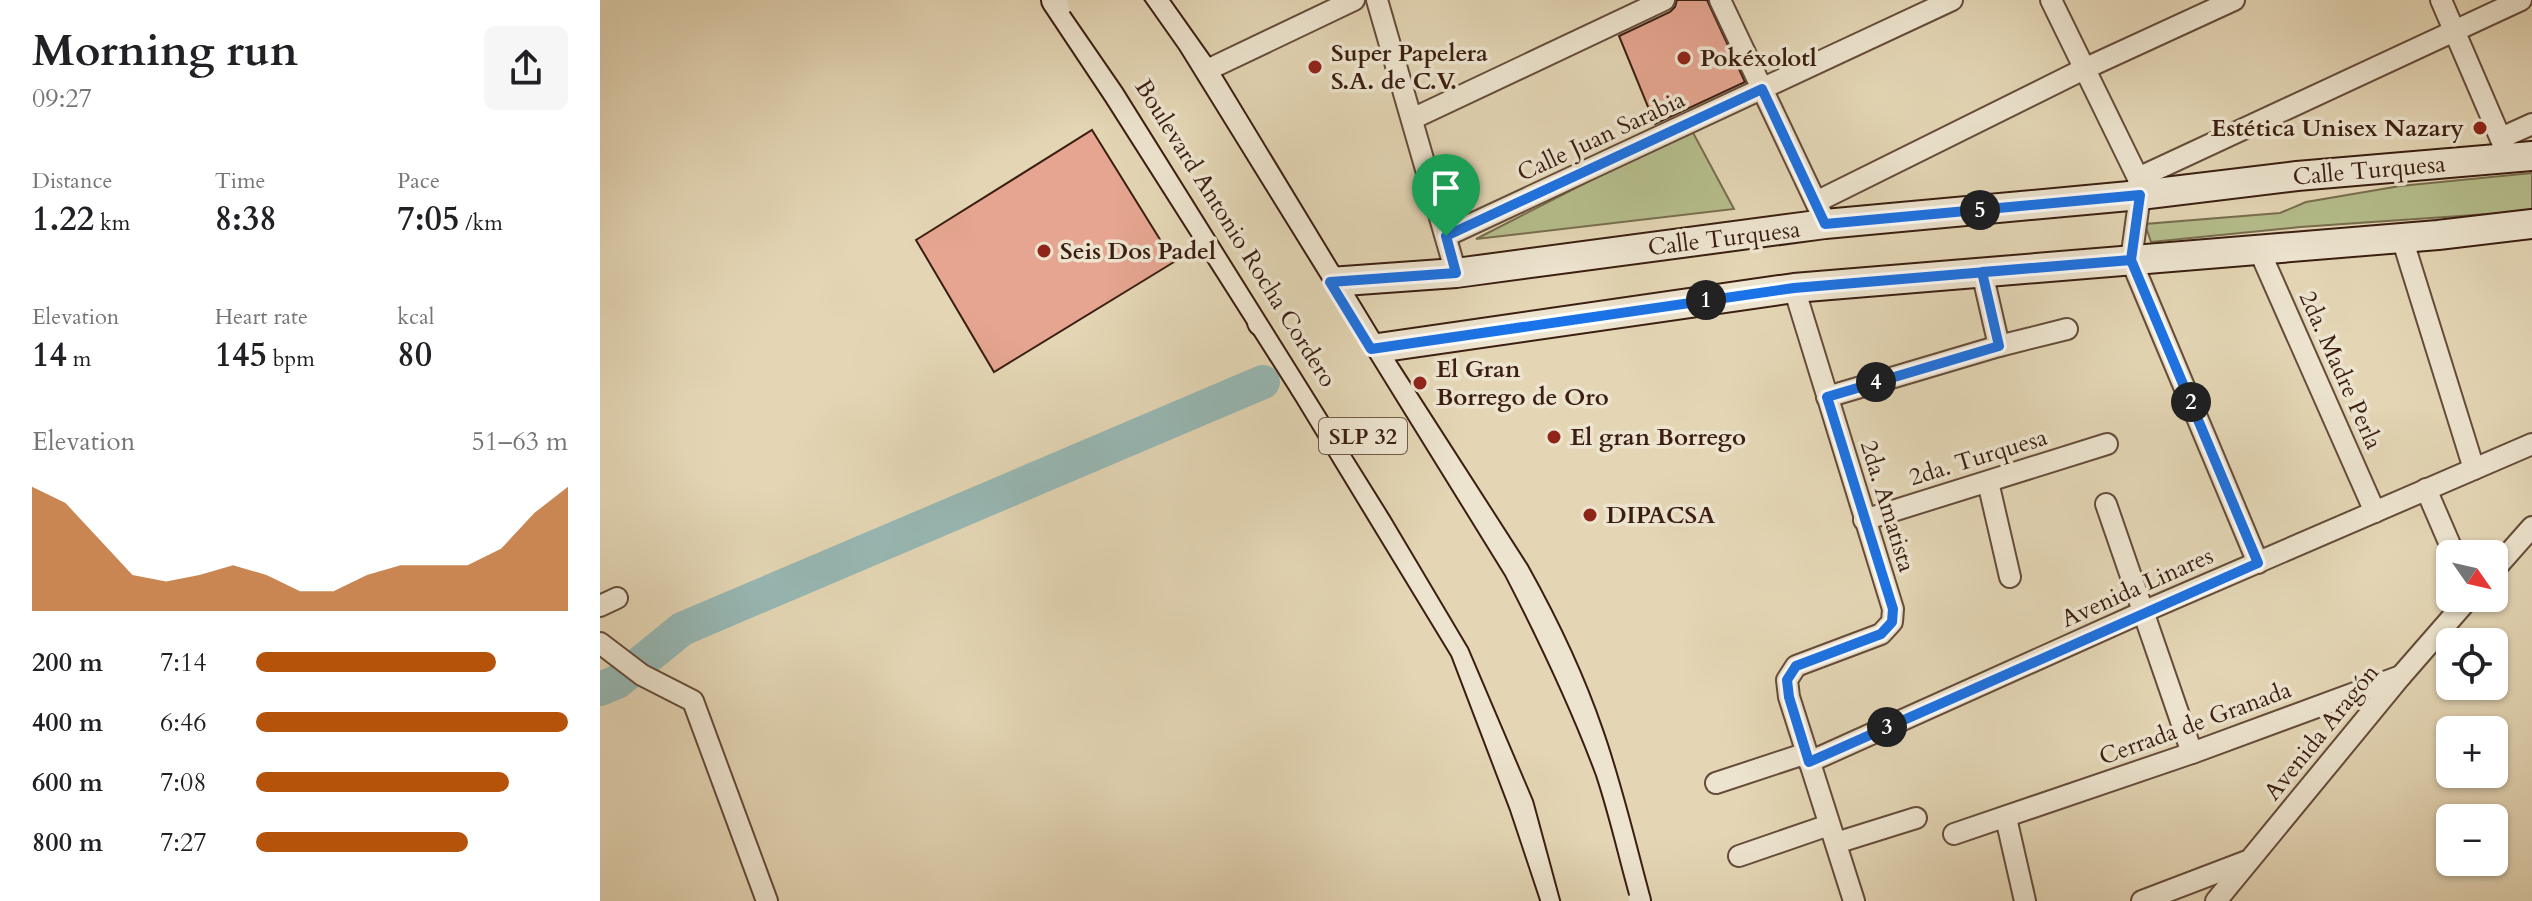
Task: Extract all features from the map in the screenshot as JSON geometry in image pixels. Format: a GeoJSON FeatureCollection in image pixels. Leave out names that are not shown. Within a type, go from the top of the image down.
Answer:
{"type":"FeatureCollection","features":[{"type":"Feature","properties":{"kind":"highway","name":"Boulevard Antonio Rocha Cordero"},"geometry":{"type":"LineString","coordinates":[[1086,0],[1139,77],[1407,506],[1486,639],[1552,794],[1581,901]]}},
{"type":"Feature","properties":{"kind":"highway","name":"Boulevard Antonio Rocha Cordero"},"geometry":{"type":"LineString","coordinates":[[1120,0],[1163,61],[1488,586],[1532,673],[1578,786],[1610,901]]}},
{"type":"Feature","properties":{"kind":"main road","name":"Boulevard Antonio Rocha Cordero"},"geometry":{"type":"LineString","coordinates":[[1056,0],[1305,387],[1465,650],[1524,805],[1556,901]]}},
{"type":"Feature","properties":{"kind":"main road","name":"SLP 32"},"geometry":{"type":"LineString","coordinates":[[1152,0],[1203,72],[1371,349],[1515,573],[1555,650],[1589,735],[1636,901]]}},
{"type":"Feature","properties":{"kind":"main road","name":"Calle Turquesa"},"geometry":{"type":"LineString","coordinates":[[1262,322],[1330,282],[1456,273],[1821,213],[2297,176],[2514,150]]}},
{"type":"Feature","properties":{"kind":"main road"},"geometry":{"type":"LineString","coordinates":[[1215,246],[1225,257],[1236,262],[1260,263],[1271,257],[1280,249],[1289,227],[1283,202]]}},
{"type":"Feature","properties":{"kind":"main road"},"geometry":{"type":"LineString","coordinates":[[1305,387],[1371,349],[1794,288],[2531,228]]}},
{"type":"Feature","properties":{"kind":"main road"},"geometry":{"type":"LineString","coordinates":[[1349,461],[1345,443],[1347,430],[1363,410],[1388,404],[1401,407],[1416,419]]}},
{"type":"Feature","properties":{"kind":"street"},"geometry":{"type":"LineString","coordinates":[[1203,72],[1354,0]]}},
{"type":"Feature","properties":{"kind":"street"},"geometry":{"type":"LineString","coordinates":[[1377,0],[1456,273]]}},
{"type":"Feature","properties":{"kind":"street"},"geometry":{"type":"LineString","coordinates":[[1412,119],[1664,0]]}},
{"type":"Feature","properties":{"kind":"street"},"geometry":{"type":"LineString","coordinates":[[1720,0],[1821,213],[2084,69],[2234,0]]}},
{"type":"Feature","properties":{"kind":"street","name":"Calle Juan Sarabia"},"geometry":{"type":"LineString","coordinates":[[1446,236],[1952,0]]}},
{"type":"Feature","properties":{"kind":"street"},"geometry":{"type":"LineString","coordinates":[[2051,0],[2139,186],[2131,260],[2258,563]]}},
{"type":"Feature","properties":{"kind":"street"},"geometry":{"type":"LineString","coordinates":[[2441,0],[2514,150],[2532,124]]}},
{"type":"Feature","properties":{"kind":"street"},"geometry":{"type":"LineString","coordinates":[[2139,186],[2521,0]]}},
{"type":"Feature","properties":{"kind":"street"},"geometry":{"type":"LineString","coordinates":[[2402,238],[2474,469]]}},
{"type":"Feature","properties":{"kind":"street","name":"2da. Madre Perla"},"geometry":{"type":"LineString","coordinates":[[2259,250],[2375,512]]}},
{"type":"Feature","properties":{"kind":"street"},"geometry":{"type":"LineString","coordinates":[[1982,272],[1999,346]]}},
{"type":"Feature","properties":{"kind":"street","name":"2da. Amatista"},"geometry":{"type":"LineString","coordinates":[[1794,288],[1893,609],[1892,622],[1881,634],[1796,666],[1787,680],[1789,697],[1808,757]]}},
{"type":"Feature","properties":{"kind":"street"},"geometry":{"type":"LineString","coordinates":[[1827,397],[2067,329]]}},
{"type":"Feature","properties":{"kind":"street","name":"2da. Turquesa"},"geometry":{"type":"LineString","coordinates":[[1864,520],[2107,444]]}},
{"type":"Feature","properties":{"kind":"street","name":"Avenida Linares"},"geometry":{"type":"LineString","coordinates":[[1716,783],[1808,757],[2532,444]]}},
{"type":"Feature","properties":{"kind":"street"},"geometry":{"type":"LineString","coordinates":[[1988,482],[2010,577]]}},
{"type":"Feature","properties":{"kind":"street"},"geometry":{"type":"LineString","coordinates":[[2426,489],[2448,540]]}},
{"type":"Feature","properties":{"kind":"street"},"geometry":{"type":"LineString","coordinates":[[2106,504],[2192,753]]}},
{"type":"Feature","properties":{"kind":"street"},"geometry":{"type":"LineString","coordinates":[[2508,554],[2532,527]]}},
{"type":"Feature","properties":{"kind":"street","name":"Avenida Aragón"},"geometry":{"type":"LineString","coordinates":[[2216,901],[2457,612]]}},
{"type":"Feature","properties":{"kind":"street"},"geometry":{"type":"LineString","coordinates":[[600,643],[642,675],[693,701],[767,901]]}},
{"type":"Feature","properties":{"kind":"street","name":"Cerrada de Granada"},"geometry":{"type":"LineString","coordinates":[[1954,834],[2192,753],[2401,676]]}},
{"type":"Feature","properties":{"kind":"street"},"geometry":{"type":"LineString","coordinates":[[1808,757],[1854,901]]}},
{"type":"Feature","properties":{"kind":"street"},"geometry":{"type":"LineString","coordinates":[[1739,856],[1916,818]]}},
{"type":"Feature","properties":{"kind":"street"},"geometry":{"type":"LineString","coordinates":[[2006,818],[2025,901]]}},
{"type":"Feature","properties":{"kind":"street"},"geometry":{"type":"LineString","coordinates":[[2142,901],[2251,860]]}},
{"type":"Feature","properties":{"kind":"green space"},"geometry":{"type":"Polygon","coordinates":[[[1691,129],[1734,209],[1476,239],[1691,129]]]}},
{"type":"Feature","properties":{"kind":"green space"},"geometry":{"type":"Polygon","coordinates":[[[2532,173],[2532,211],[2300,227],[2151,242],[2145,224],[2280,213],[2306,202],[2400,186],[2532,173]]]}},
{"type":"Feature","properties":{"kind":"building","name":"Pokéxolotl"},"geometry":{"type":"Polygon","coordinates":[[[1677,0],[1707,0],[1745,82],[1655,124],[1619,36],[1670,12],[1677,0]]]}},
{"type":"Feature","properties":{"kind":"building","name":"Seis Dos Padel"},"geometry":{"type":"Polygon","coordinates":[[[1092,130],[1174,262],[994,372],[916,240],[1092,130]]]}},
{"type":"Feature","properties":{"kind":"waterway"},"geometry":{"type":"LineString","coordinates":[[600,689],[617,682],[682,629],[1263,382]]}},
{"type":"Feature","properties":{"kind":"place","name":"Pokéxolotl"},"geometry":{"type":"Point","coordinates":[1684,58]}},
{"type":"Feature","properties":{"kind":"place","name":"Super Papelera S.A. de C.V."},"geometry":{"type":"Point","coordinates":[1315,67]}},
{"type":"Feature","properties":{"kind":"place","name":"Estética Unisex Nazary"},"geometry":{"type":"Point","coordinates":[2480,128]}},
{"type":"Feature","properties":{"kind":"place","name":"Seis Dos Padel"},"geometry":{"type":"Point","coordinates":[1044,251]}},
{"type":"Feature","properties":{"kind":"place","name":"El Gran Borrego de Oro"},"geometry":{"type":"Point","coordinates":[1420,383]}},
{"type":"Feature","properties":{"kind":"place","name":"El gran Borrego"},"geometry":{"type":"Point","coordinates":[1554,437]}},
{"type":"Feature","properties":{"kind":"place","name":"DIPACSA"},"geometry":{"type":"Point","coordinates":[1590,515]}},
{"type":"Feature","properties":{"kind":"route"},"geometry":{"type":"LineString","coordinates":[[1446,236],[1456,273],[1330,282],[1371,349],[1794,288],[1982,272],[2131,260],[2258,563],[1809,762],[1789,697],[1787,680],[1796,666],[1881,634],[1892,622],[1893,609],[1827,397],[1999,346],[1982,272],[2057,266],[2131,260],[2140,195],[1825,224],[1762,89],[1446,236]]}}]}
